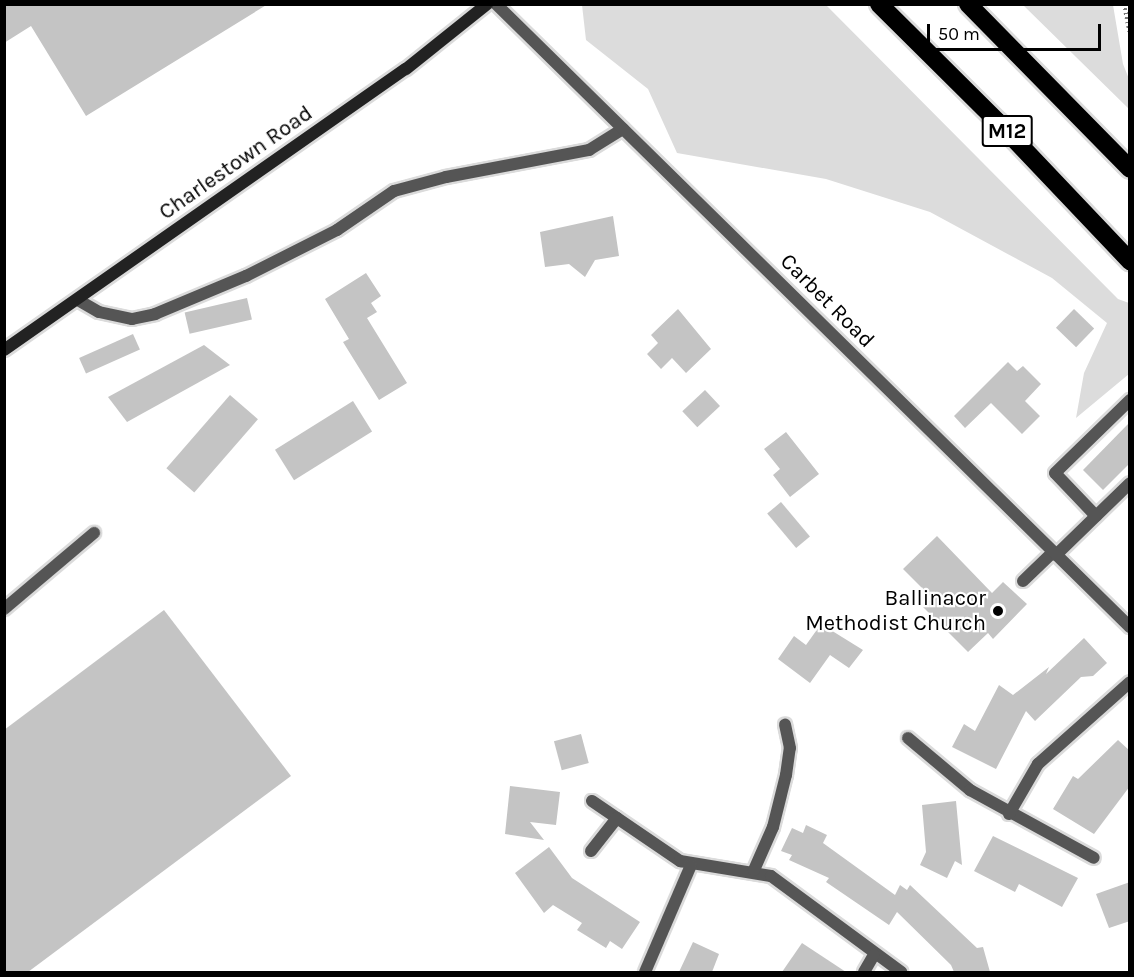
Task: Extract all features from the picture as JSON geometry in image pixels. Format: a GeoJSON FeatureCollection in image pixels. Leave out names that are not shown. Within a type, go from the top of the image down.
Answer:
{"type":"FeatureCollection","features":[{"type":"Feature","properties":{"kind":"highway","name":"M12"},"geometry":{"type":"LineString","coordinates":[[879,4],[998,122],[1130,261]]}},
{"type":"Feature","properties":{"kind":"highway","name":"M12"},"geometry":{"type":"LineString","coordinates":[[968,4],[1130,169]]}},
{"type":"Feature","properties":{"kind":"main road","name":"Charlestown Road"},"geometry":{"type":"LineString","coordinates":[[4,350],[406,69],[487,4]]}},
{"type":"Feature","properties":{"kind":"street","name":"Carbet Road"},"geometry":{"type":"LineString","coordinates":[[496,4],[1130,627]]}},
{"type":"Feature","properties":{"kind":"street"},"geometry":{"type":"LineString","coordinates":[[78,300],[99,312],[132,319],[155,314],[256,271],[337,230],[394,191],[446,177],[589,150],[623,129]]}},
{"type":"Feature","properties":{"kind":"street"},"geometry":{"type":"LineString","coordinates":[[1096,516],[1055,473],[1130,400]]}},
{"type":"Feature","properties":{"kind":"street"},"geometry":{"type":"LineString","coordinates":[[1023,581],[1130,483]]}},
{"type":"Feature","properties":{"kind":"street"},"geometry":{"type":"LineString","coordinates":[[4,609],[94,533]]}},
{"type":"Feature","properties":{"kind":"street"},"geometry":{"type":"LineString","coordinates":[[1009,814],[1038,764],[1130,682]]}},
{"type":"Feature","properties":{"kind":"street"},"geometry":{"type":"LineString","coordinates":[[754,870],[773,826],[786,775],[790,748],[785,725]]}},
{"type":"Feature","properties":{"kind":"street"},"geometry":{"type":"LineString","coordinates":[[908,738],[970,790],[1009,814],[1094,858]]}},
{"type":"Feature","properties":{"kind":"street"},"geometry":{"type":"LineString","coordinates":[[592,801],[691,865],[754,870],[771,876],[874,956],[901,972]]}},
{"type":"Feature","properties":{"kind":"street"},"geometry":{"type":"LineString","coordinates":[[591,851],[617,818]]}},
{"type":"Feature","properties":{"kind":"street"},"geometry":{"type":"LineString","coordinates":[[645,972],[691,865]]}},
{"type":"Feature","properties":{"kind":"street"},"geometry":{"type":"LineString","coordinates":[[864,972],[874,956]]}},
{"type":"Feature","properties":{"kind":"path"},"geometry":{"type":"LineString","coordinates":[[1124,4],[1130,36]]}},
{"type":"Feature","properties":{"kind":"shaded area"},"geometry":{"type":"Polygon","coordinates":[[[582,5],[826,5],[1118,299],[1129,303],[1129,374],[1076,418],[1084,373],[1107,323],[1052,278],[930,212],[826,179],[677,153],[648,89],[586,40],[582,5]]]}},
{"type":"Feature","properties":{"kind":"shaded area"},"geometry":{"type":"Polygon","coordinates":[[[1023,5],[1113,5],[1123,64],[1129,79],[1129,109],[1023,5]]]}},
{"type":"Feature","properties":{"kind":"building"},"geometry":{"type":"Polygon","coordinates":[[[4,4],[268,4],[86,116],[31,26],[4,43],[4,4]]]}},
{"type":"Feature","properties":{"kind":"building"},"geometry":{"type":"Polygon","coordinates":[[[613,216],[619,256],[595,260],[585,277],[569,264],[545,267],[540,232],[613,216]]]}},
{"type":"Feature","properties":{"kind":"building"},"geometry":{"type":"Polygon","coordinates":[[[366,273],[381,296],[371,303],[377,312],[367,318],[407,383],[379,400],[343,342],[349,339],[325,299],[366,273]]]}},
{"type":"Feature","properties":{"kind":"building"},"geometry":{"type":"Polygon","coordinates":[[[247,298],[252,319],[190,334],[185,312],[247,298]]]}},
{"type":"Feature","properties":{"kind":"building"},"geometry":{"type":"Polygon","coordinates":[[[678,309],[711,349],[686,373],[672,358],[661,369],[647,354],[658,343],[651,335],[678,309]]]}},
{"type":"Feature","properties":{"kind":"building"},"geometry":{"type":"Polygon","coordinates":[[[1074,309],[1094,328],[1076,347],[1056,328],[1074,309]]]}},
{"type":"Feature","properties":{"kind":"building"},"geometry":{"type":"Polygon","coordinates":[[[133,334],[140,350],[86,374],[79,358],[133,334]]]}},
{"type":"Feature","properties":{"kind":"building"},"geometry":{"type":"Polygon","coordinates":[[[204,345],[230,365],[127,422],[108,397],[204,345]]]}},
{"type":"Feature","properties":{"kind":"building"},"geometry":{"type":"Polygon","coordinates":[[[1008,362],[1017,371],[1023,366],[1041,384],[1025,401],[1040,416],[1022,434],[991,403],[965,428],[954,416],[1008,362]]]}},
{"type":"Feature","properties":{"kind":"building"},"geometry":{"type":"Polygon","coordinates":[[[705,390],[720,406],[697,427],[682,411],[705,390]]]}},
{"type":"Feature","properties":{"kind":"building"},"geometry":{"type":"Polygon","coordinates":[[[230,395],[258,419],[194,492],[166,468],[230,395]]]}},
{"type":"Feature","properties":{"kind":"building"},"geometry":{"type":"Polygon","coordinates":[[[353,401],[372,432],[294,480],[275,450],[353,401]]]}},
{"type":"Feature","properties":{"kind":"building"},"geometry":{"type":"Polygon","coordinates":[[[1130,422],[1130,463],[1103,490],[1083,470],[1130,422]]]}},
{"type":"Feature","properties":{"kind":"building"},"geometry":{"type":"Polygon","coordinates":[[[786,432],[819,474],[790,497],[773,475],[780,469],[764,449],[786,432]]]}},
{"type":"Feature","properties":{"kind":"building"},"geometry":{"type":"Polygon","coordinates":[[[781,502],[810,536],[796,548],[767,514],[781,502]]]}},
{"type":"Feature","properties":{"kind":"building","name":"Ballinacor Methodist Church"},"geometry":{"type":"Polygon","coordinates":[[[937,536],[992,593],[1003,582],[1027,604],[993,639],[988,633],[968,652],[923,607],[932,598],[903,569],[937,536]]]}},
{"type":"Feature","properties":{"kind":"building"},"geometry":{"type":"Polygon","coordinates":[[[164,610],[291,776],[28,972],[4,972],[4,730],[164,610]]]}},
{"type":"Feature","properties":{"kind":"building"},"geometry":{"type":"Polygon","coordinates":[[[821,624],[863,650],[849,668],[830,655],[810,683],[778,659],[794,636],[806,645],[821,624]]]}},
{"type":"Feature","properties":{"kind":"building"},"geometry":{"type":"Polygon","coordinates":[[[1084,638],[1107,663],[1093,676],[1081,677],[1035,721],[1026,711],[996,769],[952,747],[964,724],[975,731],[999,685],[1013,695],[1049,667],[1046,674],[1084,638]]]}},
{"type":"Feature","properties":{"kind":"building"},"geometry":{"type":"Polygon","coordinates":[[[581,734],[589,763],[562,770],[554,741],[581,734]]]}},
{"type":"Feature","properties":{"kind":"building"},"geometry":{"type":"Polygon","coordinates":[[[1118,740],[1130,751],[1130,786],[1094,834],[1053,809],[1073,776],[1078,779],[1118,740]]]}},
{"type":"Feature","properties":{"kind":"building"},"geometry":{"type":"Polygon","coordinates":[[[510,786],[560,792],[556,825],[530,822],[544,840],[505,834],[510,786]]]}},
{"type":"Feature","properties":{"kind":"building"},"geometry":{"type":"Polygon","coordinates":[[[956,801],[962,865],[955,861],[947,878],[920,865],[926,852],[922,805],[956,801]]]}},
{"type":"Feature","properties":{"kind":"building"},"geometry":{"type":"Polygon","coordinates":[[[806,825],[827,835],[823,843],[895,895],[900,885],[907,890],[910,885],[977,948],[983,947],[990,972],[954,972],[951,965],[897,912],[889,925],[826,882],[829,878],[789,860],[792,855],[781,851],[792,828],[803,833],[806,825]]]}},
{"type":"Feature","properties":{"kind":"building"},"geometry":{"type":"Polygon","coordinates":[[[993,836],[1078,878],[1062,907],[1019,884],[1015,892],[974,871],[993,836]]]}},
{"type":"Feature","properties":{"kind":"building"},"geometry":{"type":"Polygon","coordinates":[[[549,847],[572,878],[640,922],[622,949],[610,941],[606,948],[577,930],[582,923],[553,905],[544,913],[515,873],[549,847]]]}},
{"type":"Feature","properties":{"kind":"building"},"geometry":{"type":"Polygon","coordinates":[[[1130,882],[1130,921],[1109,928],[1096,894],[1130,882]]]}},
{"type":"Feature","properties":{"kind":"building"},"geometry":{"type":"Polygon","coordinates":[[[693,942],[719,954],[712,972],[679,972],[693,942]]]}},
{"type":"Feature","properties":{"kind":"building"},"geometry":{"type":"Polygon","coordinates":[[[802,943],[846,972],[782,972],[802,943]]]}},
{"type":"Feature","properties":{"kind":"place","name":"Ballinacor Methodist Church"},"geometry":{"type":"Point","coordinates":[998,611]}}]}
